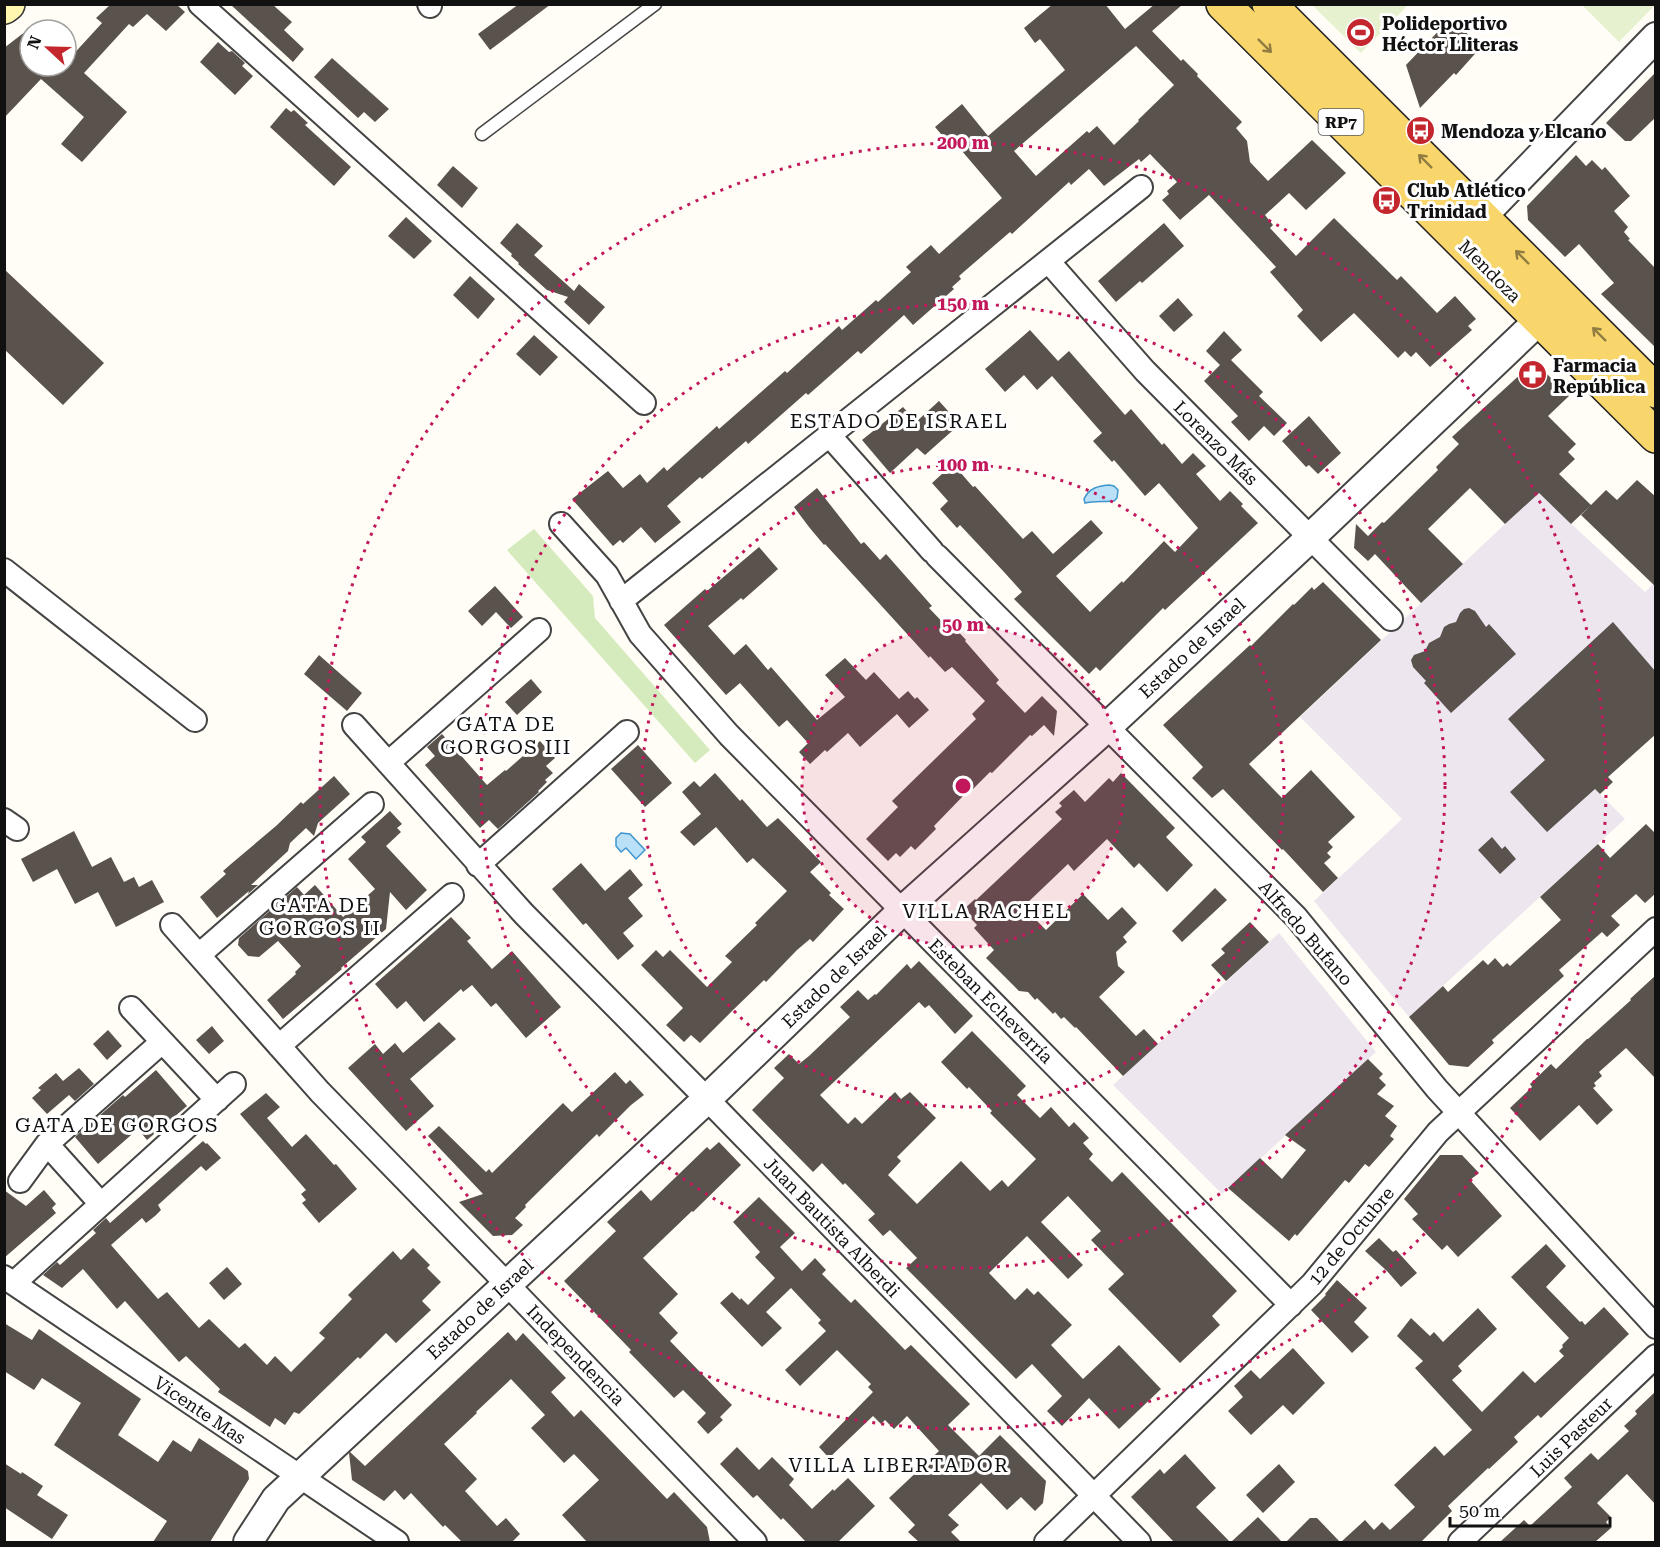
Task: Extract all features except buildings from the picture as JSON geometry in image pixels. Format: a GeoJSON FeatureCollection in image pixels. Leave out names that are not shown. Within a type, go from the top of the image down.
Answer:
{"type":"FeatureCollection","features":[{"type":"Feature","properties":{"kind":"main road","name":"Mendoza"},"geometry":{"type":"LineString","coordinates":[[1223,4],[1656,436]]}},
{"type":"Feature","properties":{"kind":"main road","name":"Mendoza"},"geometry":{"type":"LineString","coordinates":[[1269,4],[1656,391]]}},
{"type":"Feature","properties":{"kind":"street"},"geometry":{"type":"LineString","coordinates":[[200,4],[644,403]]}},
{"type":"Feature","properties":{"kind":"street"},"geometry":{"type":"LineString","coordinates":[[1459,240],[1656,37]]}},
{"type":"Feature","properties":{"kind":"street"},"geometry":{"type":"LineString","coordinates":[[621,601],[1141,187]]}},
{"type":"Feature","properties":{"kind":"street","name":"Lorenzo Más"},"geometry":{"type":"LineString","coordinates":[[1048,261],[1145,371],[1391,619]]}},
{"type":"Feature","properties":{"kind":"street","name":"Estado de Israel"},"geometry":{"type":"LineString","coordinates":[[248,1542],[276,1499],[299,1477],[707,1099],[902,911],[1107,727],[1311,538],[1563,298]]}},
{"type":"Feature","properties":{"kind":"street","name":"Alfredo Bufano"},"geometry":{"type":"LineString","coordinates":[[829,435],[934,554],[1296,917],[1430,1080],[1656,1327]]}},
{"type":"Feature","properties":{"kind":"street","name":"Esteban Echeverría"},"geometry":{"type":"LineString","coordinates":[[561,524],[606,575],[640,634],[729,735],[1291,1305]]}},
{"type":"Feature","properties":{"kind":"street"},"geometry":{"type":"LineString","coordinates":[[4,570],[195,720]]}},
{"type":"Feature","properties":{"kind":"street"},"geometry":{"type":"LineString","coordinates":[[388,763],[539,630]]}},
{"type":"Feature","properties":{"kind":"street","name":"Juan Bautista Alberdi"},"geometry":{"type":"LineString","coordinates":[[354,725],[524,914],[1139,1542]]}},
{"type":"Feature","properties":{"kind":"street"},"geometry":{"type":"LineString","coordinates":[[478,865],[627,732]]}},
{"type":"Feature","properties":{"kind":"street"},"geometry":{"type":"LineString","coordinates":[[199,955],[372,804]]}},
{"type":"Feature","properties":{"kind":"street"},"geometry":{"type":"LineString","coordinates":[[279,1046],[452,895]]}},
{"type":"Feature","properties":{"kind":"street","name":"Independencia"},"geometry":{"type":"LineString","coordinates":[[172,925],[320,1092],[752,1541]]}},
{"type":"Feature","properties":{"kind":"street","name":"12 de Octubre"},"geometry":{"type":"LineString","coordinates":[[1046,1542],[1312,1284],[1438,1132],[1656,929]]}},
{"type":"Feature","properties":{"kind":"street"},"geometry":{"type":"LineString","coordinates":[[131,1008],[217,1100]]}},
{"type":"Feature","properties":{"kind":"street"},"geometry":{"type":"LineString","coordinates":[[20,1181],[47,1144],[162,1042]]}},
{"type":"Feature","properties":{"kind":"street"},"geometry":{"type":"LineString","coordinates":[[9,1280],[101,1204],[234,1084]]}},
{"type":"Feature","properties":{"kind":"street"},"geometry":{"type":"LineString","coordinates":[[47,1144],[101,1204]]}},
{"type":"Feature","properties":{"kind":"street","name":"Vicente Mas"},"geometry":{"type":"LineString","coordinates":[[9,1280],[397,1542]]}},
{"type":"Feature","properties":{"kind":"street","name":"Luis Pasteur"},"geometry":{"type":"LineString","coordinates":[[1460,1542],[1656,1356]]}},
{"type":"Feature","properties":{"kind":"lane"},"geometry":{"type":"LineString","coordinates":[[482,134],[655,4]]}},
{"type":"Feature","properties":{"kind":"shaded area"},"geometry":{"type":"Polygon","coordinates":[[[1538,493],[1645,592],[1655,582],[1655,734],[1595,789],[1625,819],[1409,1017],[1314,901],[1402,819],[1300,717],[1538,493]]]}},
{"type":"Feature","properties":{"kind":"shaded area"},"geometry":{"type":"Polygon","coordinates":[[[1279,933],[1376,1052],[1222,1194],[1113,1085],[1279,933]]]}},
{"type":"Feature","properties":{"kind":"green space","name":"Polideportivo Héctor Lliteras"},"geometry":{"type":"Polygon","coordinates":[[[1312,5],[1408,5],[1361,53],[1312,5]]]}},
{"type":"Feature","properties":{"kind":"green space"},"geometry":{"type":"Polygon","coordinates":[[[1582,5],[1655,5],[1619,42],[1582,5]]]}},
{"type":"Feature","properties":{"kind":"green space"},"geometry":{"type":"Polygon","coordinates":[[[534,529],[593,596],[595,618],[710,750],[695,763],[507,550],[534,529]]]}},
{"type":"Feature","properties":{"kind":"water"},"geometry":{"type":"Polygon","coordinates":[[[1109,485],[1118,490],[1114,501],[1085,503],[1084,499],[1091,490],[1109,485]]]}},
{"type":"Feature","properties":{"kind":"water"},"geometry":{"type":"Polygon","coordinates":[[[621,833],[630,834],[645,850],[636,859],[626,848],[621,852],[616,846],[616,838],[621,833]]]}},
{"type":"Feature","properties":{"kind":"place","name":"Polideportivo Héctor Lliteras"},"geometry":{"type":"Point","coordinates":[1361,33]}},
{"type":"Feature","properties":{"kind":"place","name":"Mendoza y Elcano"},"geometry":{"type":"Point","coordinates":[1420,131]}},
{"type":"Feature","properties":{"kind":"place","name":"Club Atlético Trinidad"},"geometry":{"type":"Point","coordinates":[1386,200]}},
{"type":"Feature","properties":{"kind":"place","name":"Farmacia República"},"geometry":{"type":"Point","coordinates":[1532,375]}},
{"type":"Feature","properties":{"kind":"district","name":"ESTADO DE ISRAEL"},"geometry":{"type":"Point","coordinates":[899,421]}},
{"type":"Feature","properties":{"kind":"district","name":"GATA DE GORGOS III"},"geometry":{"type":"Point","coordinates":[506,736]}},
{"type":"Feature","properties":{"kind":"district","name":"VILLA RACHEL"},"geometry":{"type":"Point","coordinates":[986,911]}},
{"type":"Feature","properties":{"kind":"district","name":"GATA DE GORGOS II"},"geometry":{"type":"Point","coordinates":[320,916]}},
{"type":"Feature","properties":{"kind":"district","name":"GATA DE GORGOS"},"geometry":{"type":"Point","coordinates":[117,1125]}},
{"type":"Feature","properties":{"kind":"district","name":"VILLA LIBERTADOR"},"geometry":{"type":"Point","coordinates":[899,1465]}}]}
